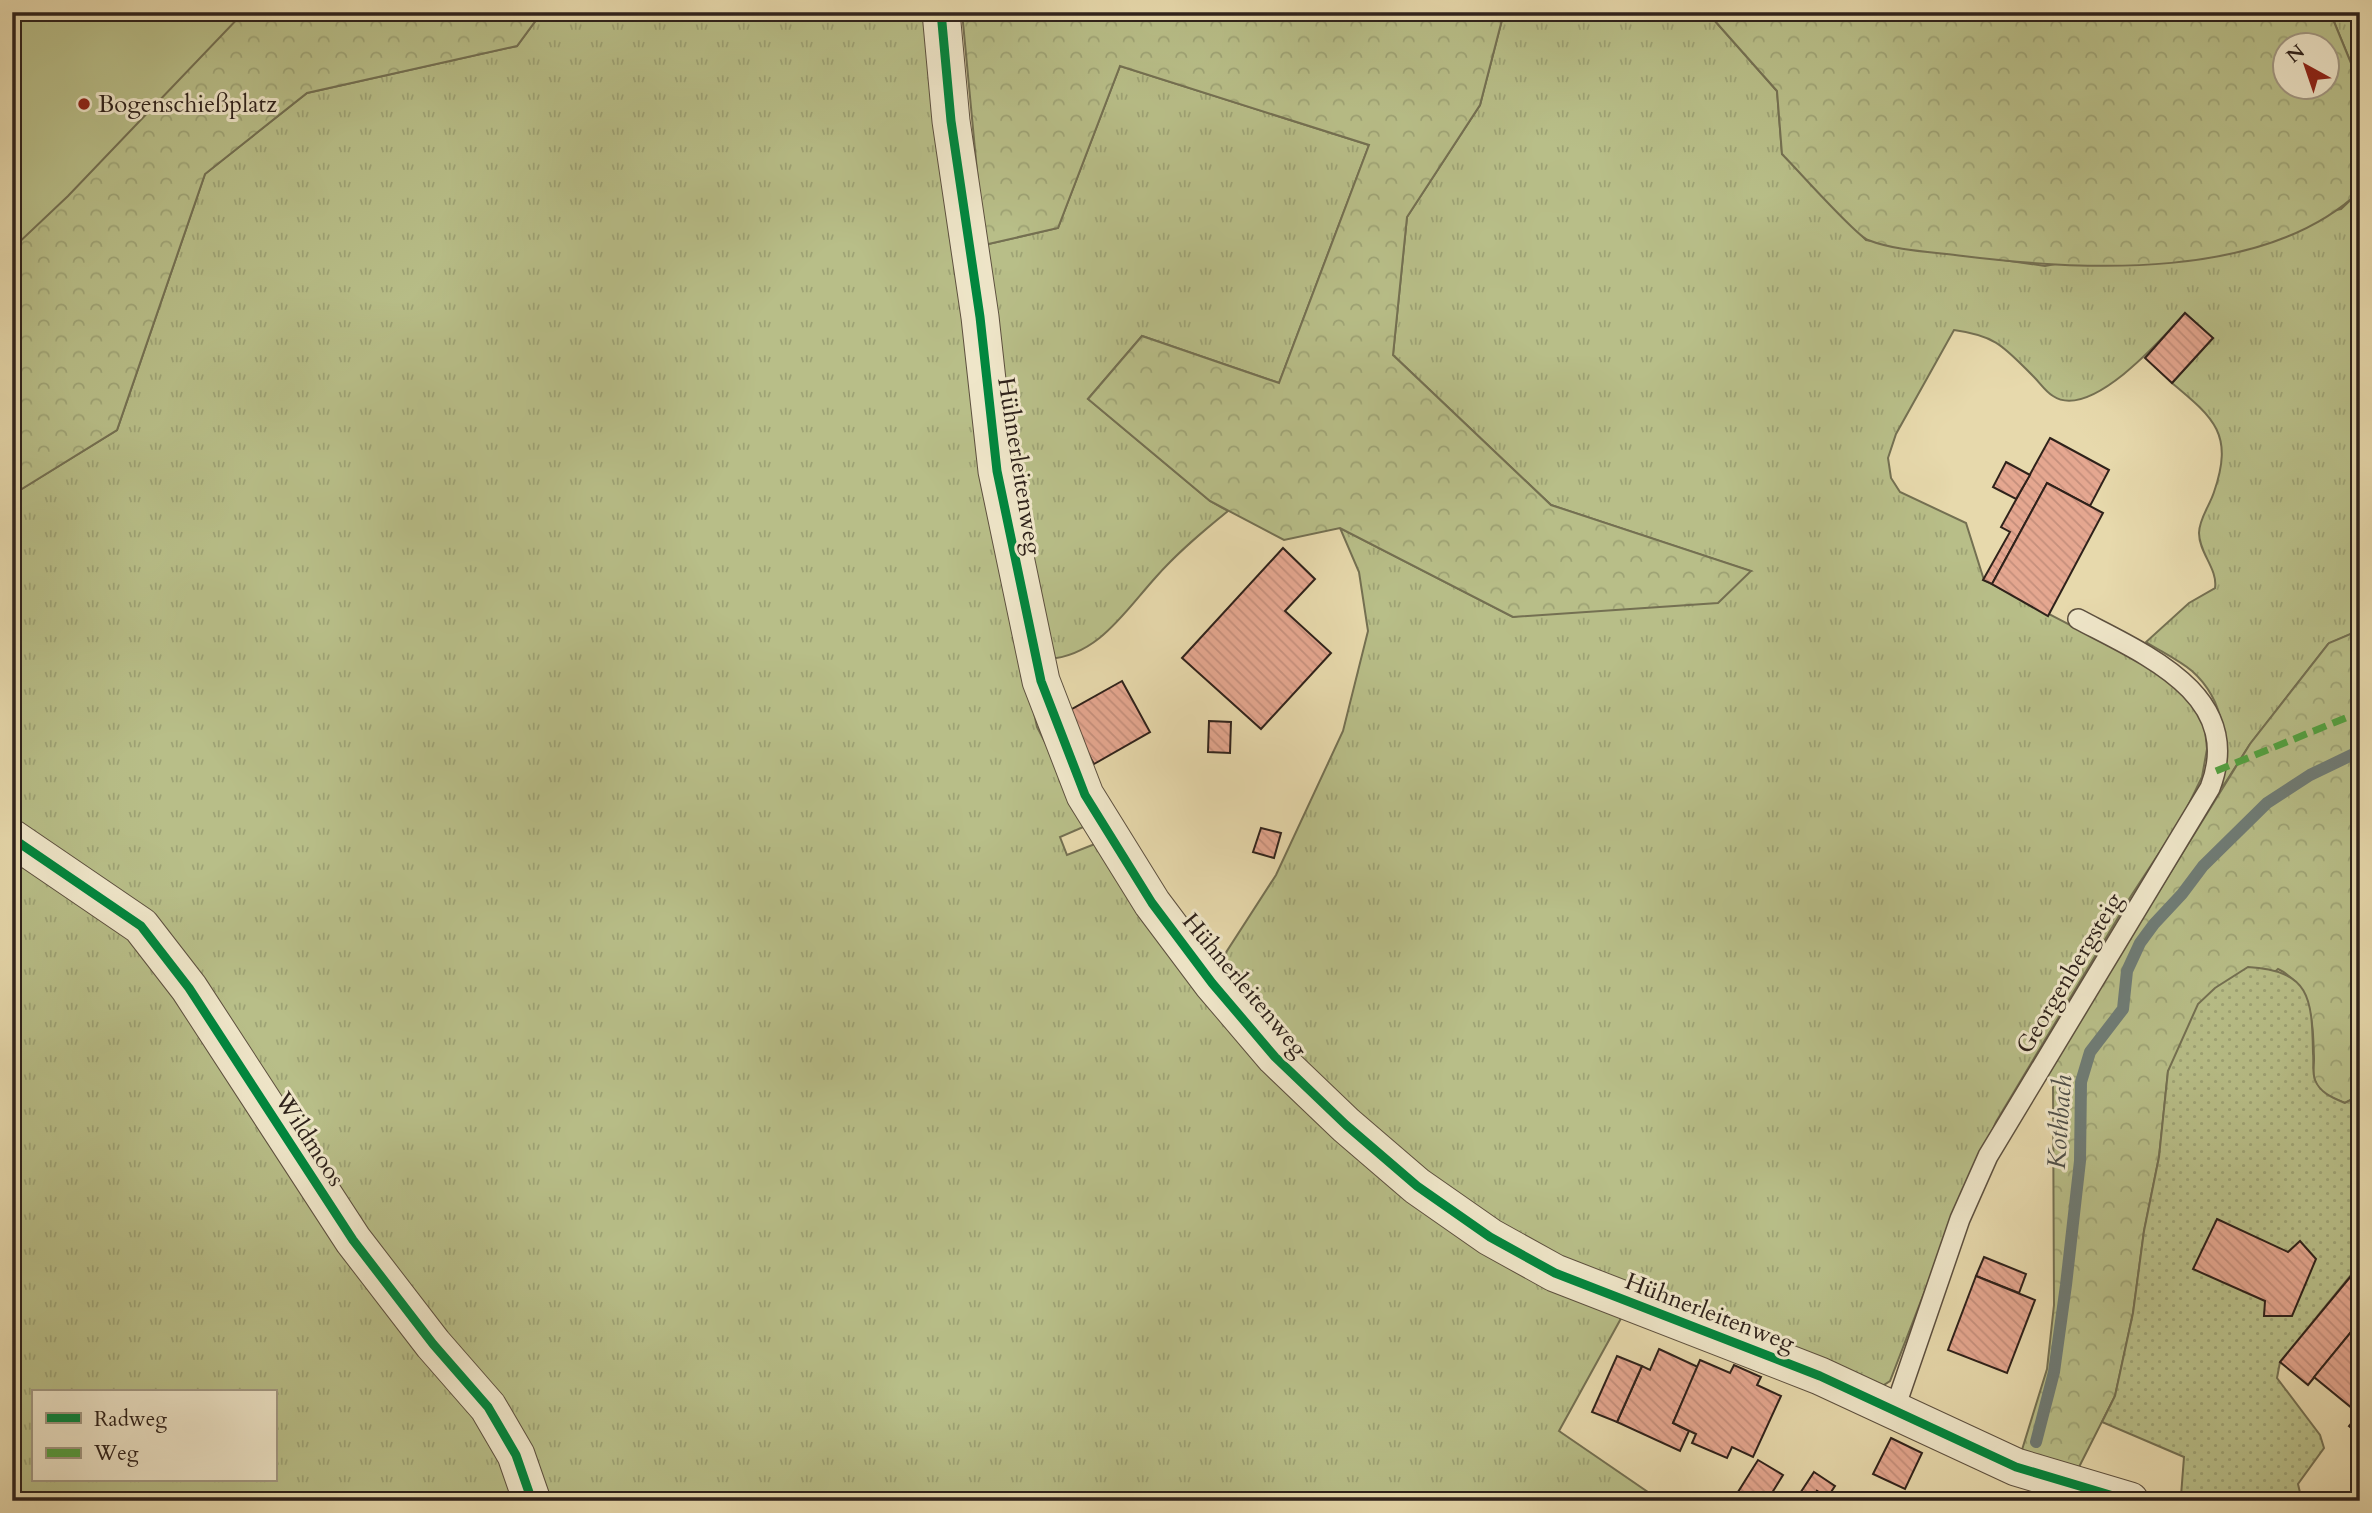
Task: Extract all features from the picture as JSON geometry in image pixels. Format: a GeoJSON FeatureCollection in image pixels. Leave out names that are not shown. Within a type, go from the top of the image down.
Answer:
{"type":"FeatureCollection","features":[{"type":"Feature","properties":{"kind":"street","name":"Hühnerleitenweg"},"geometry":{"type":"LineString","coordinates":[[941,12],[951,121],[980,317],[997,471],[1041,681],[1085,795],[1152,903],[1212,984],[1275,1057],[1346,1125],[1417,1186],[1490,1237],[1555,1273],[1821,1376],[2016,1467],[2130,1501]]}},
{"type":"Feature","properties":{"kind":"street","name":"Wildmoos"},"geometry":{"type":"LineString","coordinates":[[12,838],[141,926],[189,988],[353,1240],[433,1344],[488,1407],[516,1455],[532,1501]]}},
{"type":"Feature","properties":{"kind":"lane","name":"Georgenbergsteig"},"geometry":{"type":"LineString","coordinates":[[1894,1412],[1960,1219],[1988,1156],[2210,788],[2217,771],[2214,726],[2205,706],[2186,683],[2134,648],[2078,619]]}},
{"type":"Feature","properties":{"kind":"green space"},"geometry":{"type":"Polygon","coordinates":[[[12,12],[542,12],[517,46],[307,93],[205,174],[117,430],[12,495],[12,12]]]}},
{"type":"Feature","properties":{"kind":"green space","name":"Bogenschießplatz"},"geometry":{"type":"Polygon","coordinates":[[[12,12],[244,12],[68,196],[12,249],[12,12]]]}},
{"type":"Feature","properties":{"kind":"green space"},"geometry":{"type":"Polygon","coordinates":[[[542,12],[926,12],[1012,608],[1037,727],[1088,825],[1060,837],[1067,855],[1100,842],[1262,1061],[1624,1313],[1559,1431],[1661,1501],[545,1501],[373,1250],[206,995],[12,827],[12,495],[117,430],[205,174],[307,93],[517,46],[542,12]]]}},
{"type":"Feature","properties":{"kind":"green space"},"geometry":{"type":"Polygon","coordinates":[[[962,12],[1504,12],[1480,105],[1407,217],[1393,355],[1551,505],[1751,571],[1718,603],[1513,617],[1340,528],[1284,540],[1210,501],[1088,399],[1142,336],[1279,383],[1369,145],[1120,66],[1058,228],[984,245],[962,12]]]}},
{"type":"Feature","properties":{"kind":"green space"},"geometry":{"type":"Polygon","coordinates":[[[1504,12],[1707,12],[1777,91],[1782,154],[1866,240],[2045,266],[2341,209],[2360,191],[2360,630],[2328,644],[2250,744],[2222,788],[2224,741],[2222,725],[2212,697],[2204,683],[2192,671],[2146,642],[2189,603],[2215,588],[2214,574],[2199,533],[2220,472],[2221,441],[2209,418],[2172,383],[2213,338],[2185,313],[2124,374],[2105,388],[2086,397],[2068,401],[2050,394],[1999,344],[1954,330],[1896,434],[1888,458],[1891,478],[1900,492],[1966,523],[1984,580],[2164,674],[2196,709],[2205,730],[2207,749],[2202,777],[2182,818],[2131,896],[1996,1122],[1938,1257],[1890,1381],[1876,1390],[1722,1317],[1555,1258],[1486,1221],[1314,1079],[1216,968],[1276,875],[1343,731],[1368,631],[1359,572],[1340,528],[1513,617],[1750,571],[1551,505],[1393,355],[1407,217],[1480,105],[1504,12]]]}},
{"type":"Feature","properties":{"kind":"green space"},"geometry":{"type":"Polygon","coordinates":[[[1707,12],[2330,12],[2338,32],[2270,32],[2270,102],[2340,102],[2340,36],[2360,85],[2360,191],[2321,220],[2275,241],[2225,255],[2171,263],[2062,265],[1902,249],[1879,244],[1861,236],[1782,154],[1777,91],[1707,12]]]}},
{"type":"Feature","properties":{"kind":"green space"},"geometry":{"type":"Polygon","coordinates":[[[2330,12],[2360,12],[2360,85],[2340,32],[2330,12]]]}},
{"type":"Feature","properties":{"kind":"green space"},"geometry":{"type":"Polygon","coordinates":[[[1120,66],[1369,145],[1279,383],[1142,336],[1088,399],[1210,501],[1228,511],[1173,559],[1096,641],[1066,656],[1048,659],[992,347],[984,245],[1058,228],[1120,66]]]}},
{"type":"Feature","properties":{"kind":"green space"},"geometry":{"type":"Polygon","coordinates":[[[2360,630],[2360,1095],[2345,1103],[2327,1095],[2317,1085],[2309,1007],[2298,985],[2278,969],[2168,1071],[2159,1157],[2144,1231],[2133,1313],[2115,1396],[2077,1471],[2021,1453],[2047,1369],[2054,1305],[2053,1082],[2045,1075],[2250,744],[2329,643],[2360,630]]]}},
{"type":"Feature","properties":{"kind":"green space"},"geometry":{"type":"Polygon","coordinates":[[[12,853],[116,924],[170,980],[467,1394],[520,1501],[12,1501],[12,853]]]}},
{"type":"Feature","properties":{"kind":"green space"},"geometry":{"type":"Polygon","coordinates":[[[2248,967],[2284,974],[2296,981],[2303,990],[2311,1016],[2317,1085],[2327,1094],[2345,1103],[2360,1095],[2360,1283],[2350,1276],[2280,1362],[2277,1378],[2320,1435],[2324,1448],[2298,1484],[2301,1497],[2338,1501],[2190,1501],[2181,1496],[2184,1457],[2102,1422],[2115,1396],[2133,1313],[2144,1231],[2159,1157],[2168,1071],[2198,1004],[2215,988],[2248,967]]]}},
{"type":"Feature","properties":{"kind":"building"},"geometry":{"type":"Polygon","coordinates":[[[2185,313],[2213,338],[2172,383],[2145,358],[2185,313]]]}},
{"type":"Feature","properties":{"kind":"building"},"geometry":{"type":"Polygon","coordinates":[[[2050,438],[2109,470],[2090,506],[2047,483],[1992,584],[1983,580],[2010,532],[2001,527],[2050,438]]]}},
{"type":"Feature","properties":{"kind":"building"},"geometry":{"type":"Polygon","coordinates":[[[2006,462],[2030,475],[2016,499],[1993,487],[2006,462]]]}},
{"type":"Feature","properties":{"kind":"building"},"geometry":{"type":"Polygon","coordinates":[[[2047,483],[2103,513],[2048,616],[1992,584],[2047,483]]]}},
{"type":"Feature","properties":{"kind":"building"},"geometry":{"type":"Polygon","coordinates":[[[1283,548],[1315,579],[1285,611],[1331,653],[1261,729],[1182,658],[1283,548]]]}},
{"type":"Feature","properties":{"kind":"building"},"geometry":{"type":"Polygon","coordinates":[[[1122,681],[1150,732],[1094,764],[1065,713],[1122,681]]]}},
{"type":"Feature","properties":{"kind":"building"},"geometry":{"type":"Polygon","coordinates":[[[1209,721],[1231,722],[1230,753],[1208,752],[1209,721]]]}},
{"type":"Feature","properties":{"kind":"building"},"geometry":{"type":"Polygon","coordinates":[[[1261,828],[1281,833],[1274,858],[1253,852],[1261,828]]]}},
{"type":"Feature","properties":{"kind":"building"},"geometry":{"type":"Polygon","coordinates":[[[2217,1219],[2288,1252],[2300,1241],[2316,1259],[2292,1316],[2264,1316],[2265,1301],[2193,1269],[2217,1219]]]}},
{"type":"Feature","properties":{"kind":"building"},"geometry":{"type":"Polygon","coordinates":[[[1984,1257],[2026,1274],[2019,1293],[1976,1276],[1984,1257]]]}},
{"type":"Feature","properties":{"kind":"building"},"geometry":{"type":"Polygon","coordinates":[[[1976,1276],[2035,1300],[2007,1373],[1948,1350],[1976,1276]]]}},
{"type":"Feature","properties":{"kind":"building"},"geometry":{"type":"Polygon","coordinates":[[[2351,1276],[2360,1283],[2360,1321],[2308,1385],[2280,1362],[2351,1276]]]}},
{"type":"Feature","properties":{"kind":"building"},"geometry":{"type":"Polygon","coordinates":[[[2360,1321],[2360,1435],[2349,1426],[2359,1414],[2314,1377],[2360,1321]]]}},
{"type":"Feature","properties":{"kind":"building"},"geometry":{"type":"Polygon","coordinates":[[[1659,1349],[1698,1367],[1673,1423],[1689,1431],[1680,1451],[1617,1422],[1642,1366],[1650,1370],[1659,1349]]]}},
{"type":"Feature","properties":{"kind":"building"},"geometry":{"type":"Polygon","coordinates":[[[1617,1356],[1642,1366],[1617,1422],[1592,1412],[1617,1356]]]}},
{"type":"Feature","properties":{"kind":"building"},"geometry":{"type":"Polygon","coordinates":[[[1700,1360],[1730,1373],[1734,1365],[1761,1377],[1757,1385],[1781,1396],[1753,1457],[1732,1447],[1727,1458],[1692,1443],[1696,1434],[1673,1423],[1700,1360]]]}},
{"type":"Feature","properties":{"kind":"building"},"geometry":{"type":"Polygon","coordinates":[[[1891,1438],[1922,1453],[1905,1489],[1873,1474],[1891,1438]]]}},
{"type":"Feature","properties":{"kind":"building"},"geometry":{"type":"Polygon","coordinates":[[[1758,1460],[1783,1475],[1767,1501],[1753,1501],[1738,1492],[1758,1460]]]}},
{"type":"Feature","properties":{"kind":"building"},"geometry":{"type":"Polygon","coordinates":[[[1814,1472],[1835,1486],[1827,1498],[1817,1491],[1811,1501],[1795,1501],[1814,1472]]]}},
{"type":"Feature","properties":{"kind":"building"},"geometry":{"type":"Polygon","coordinates":[[[1817,1491],[1827,1498],[1831,1501],[1811,1501],[1817,1491]]]}},
{"type":"Feature","properties":{"kind":"waterway","name":"Kothbach"},"geometry":{"type":"LineString","coordinates":[[2036,1442],[2054,1372],[2066,1285],[2080,1161],[2081,1082],[2090,1052],[2123,1009],[2127,971],[2140,943],[2203,866],[2267,803],[2310,775],[2360,751]]}},
{"type":"Feature","properties":{"kind":"marked path"},"geometry":{"type":"LineString","coordinates":[[2216,771],[2360,712]]}},
{"type":"Feature","properties":{"kind":"cycle path"},"geometry":{"type":"LineString","coordinates":[[941,12],[951,121],[980,317],[997,471],[1041,681],[1085,795],[1152,903],[1212,983],[1275,1057],[1346,1125],[1417,1186],[1490,1237],[1555,1273],[1820,1376],[2016,1467],[2130,1501]]}},
{"type":"Feature","properties":{"kind":"cycle path"},"geometry":{"type":"LineString","coordinates":[[12,838],[141,926],[189,988],[353,1240],[433,1344],[488,1407],[516,1455],[532,1501]]}},
{"type":"Feature","properties":{"kind":"place","name":"Bogenschießplatz"},"geometry":{"type":"Point","coordinates":[84,104]}}]}
